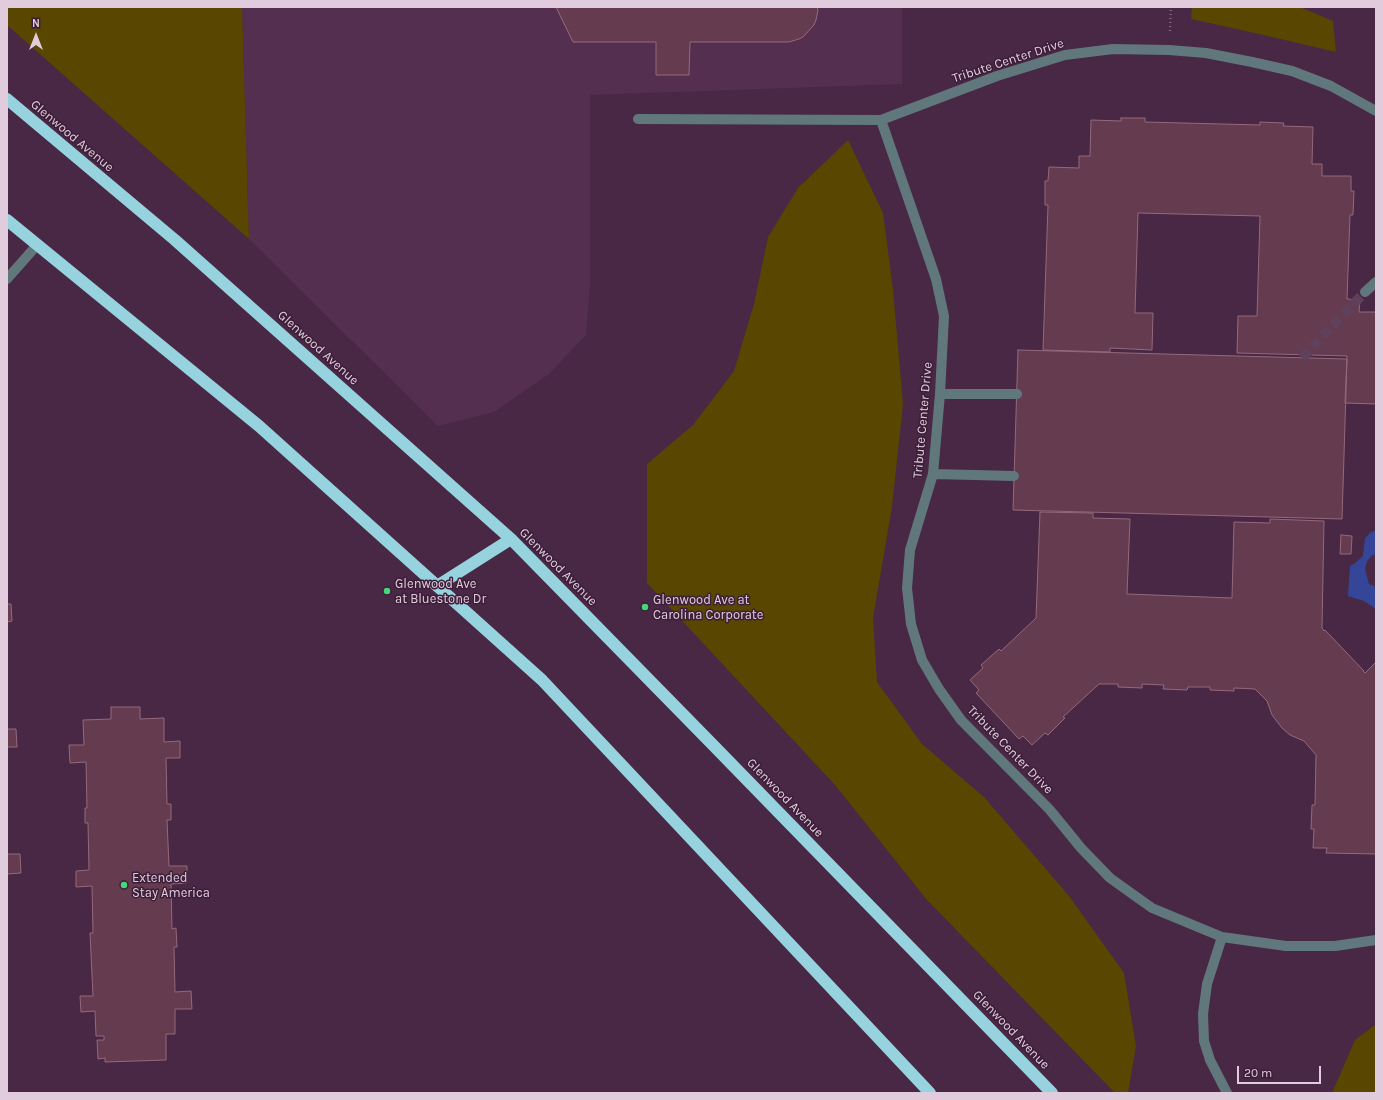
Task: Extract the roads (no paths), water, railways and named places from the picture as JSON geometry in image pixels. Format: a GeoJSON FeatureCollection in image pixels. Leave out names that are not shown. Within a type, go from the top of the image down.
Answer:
{"type":"FeatureCollection","features":[{"type":"Feature","properties":{"kind":"highway","name":"Glenwood Avenue"},"geometry":{"type":"LineString","coordinates":[[7,99],[175,240],[511,539],[714,745],[1052,1093]]}},
{"type":"Feature","properties":{"kind":"highway"},"geometry":{"type":"LineString","coordinates":[[7,220],[259,426],[542,680],[930,1093]]}},
{"type":"Feature","properties":{"kind":"highway"},"geometry":{"type":"LineString","coordinates":[[437,586],[511,539]]}},
{"type":"Feature","properties":{"kind":"street","name":"Tribute Center Drive"},"geometry":{"type":"LineString","coordinates":[[638,119],[881,120],[997,76],[1065,55],[1114,49],[1170,50],[1206,53],[1292,71],[1331,86],[1376,111]]}},
{"type":"Feature","properties":{"kind":"street","name":"Tribute Center Drive"},"geometry":{"type":"LineString","coordinates":[[881,120],[936,279],[944,316],[940,394],[933,474],[910,550],[907,588],[911,624],[917,646],[922,660],[939,689],[961,720],[1050,810],[1080,848],[1110,878],[1152,908],[1222,937],[1286,946],[1335,946],[1376,940]]}},
{"type":"Feature","properties":{"kind":"street"},"geometry":{"type":"LineString","coordinates":[[7,279],[36,245]]}},
{"type":"Feature","properties":{"kind":"street"},"geometry":{"type":"LineString","coordinates":[[1366,292],[1376,282]]}},
{"type":"Feature","properties":{"kind":"street"},"geometry":{"type":"LineString","coordinates":[[940,394],[1017,394]]}},
{"type":"Feature","properties":{"kind":"street"},"geometry":{"type":"LineString","coordinates":[[933,474],[1014,476]]}},
{"type":"Feature","properties":{"kind":"street"},"geometry":{"type":"LineString","coordinates":[[1222,937],[1207,984],[1203,1014],[1204,1041],[1210,1060],[1227,1093]]}},
{"type":"Feature","properties":{"kind":"water"},"geometry":{"type":"Polygon","coordinates":[[[1376,521],[1376,555],[1372,555],[1367,561],[1365,569],[1369,584],[1376,587],[1376,609],[1364,601],[1348,596],[1350,566],[1363,556],[1365,538],[1371,532],[1375,531],[1376,521]]]}},
{"type":"Feature","properties":{"kind":"tunnel"},"geometry":{"type":"LineString","coordinates":[[1302,358],[1365,292]]}},
{"type":"Feature","properties":{"kind":"place","name":"Glenwood Ave at Bluestone Dr"},"geometry":{"type":"Point","coordinates":[387,591]}},
{"type":"Feature","properties":{"kind":"place","name":"Glenwood Ave at Carolina Corporate"},"geometry":{"type":"Point","coordinates":[645,607]}},
{"type":"Feature","properties":{"kind":"place","name":"Extended Stay America"},"geometry":{"type":"Point","coordinates":[124,885]}}]}
